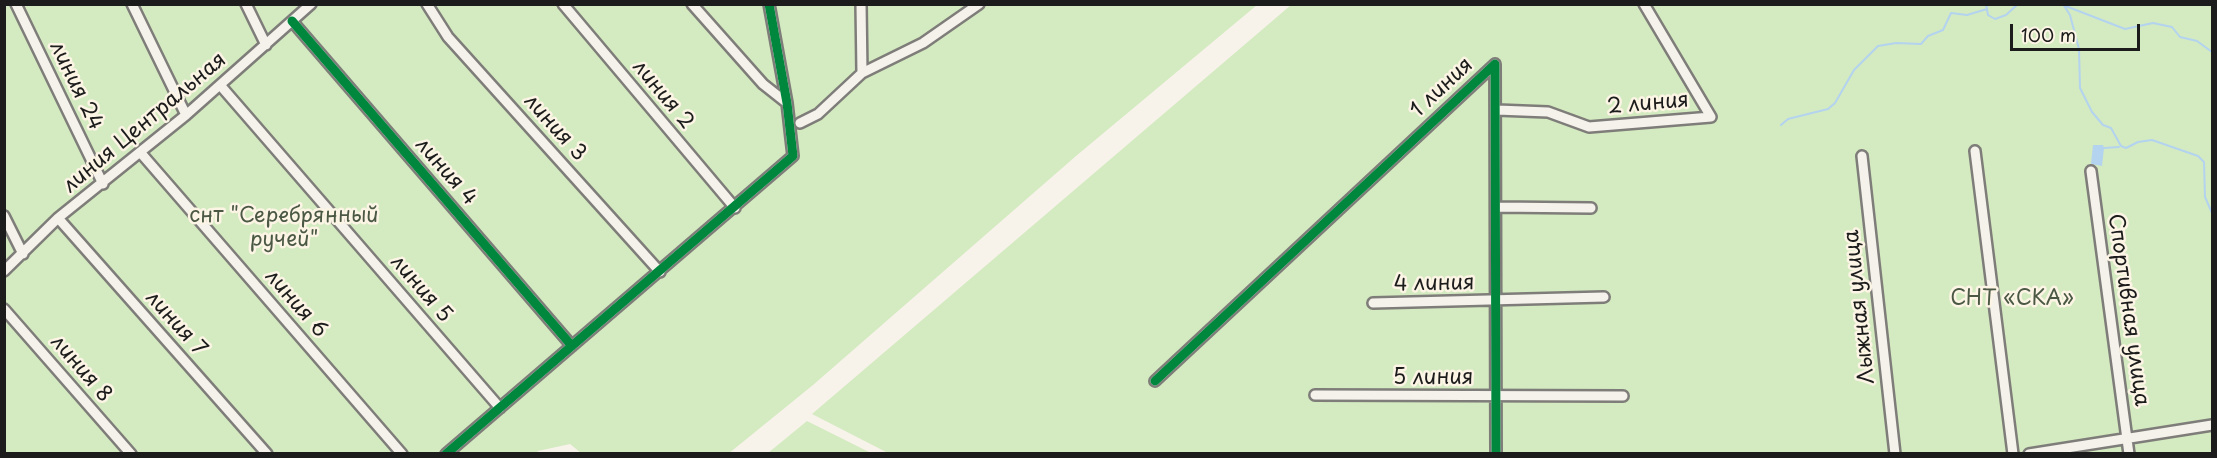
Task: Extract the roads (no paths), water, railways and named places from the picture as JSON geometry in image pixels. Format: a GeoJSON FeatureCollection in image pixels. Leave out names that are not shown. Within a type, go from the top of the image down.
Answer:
{"type":"FeatureCollection","features":[{"type":"Feature","properties":{"kind":"street","name":"линия 24"},"geometry":{"type":"LineString","coordinates":[[16,4],[103,184]]}},
{"type":"Feature","properties":{"kind":"street"},"geometry":{"type":"LineString","coordinates":[[132,4],[186,114]]}},
{"type":"Feature","properties":{"kind":"street"},"geometry":{"type":"LineString","coordinates":[[246,4],[266,45]]}},
{"type":"Feature","properties":{"kind":"street","name":"линия Центральная"},"geometry":{"type":"LineString","coordinates":[[4,271],[58,218],[103,184],[186,114],[311,4]]}},
{"type":"Feature","properties":{"kind":"street","name":"линия 3"},"geometry":{"type":"LineString","coordinates":[[427,4],[448,37],[660,272]]}},
{"type":"Feature","properties":{"kind":"street","name":"линия 2"},"geometry":{"type":"LineString","coordinates":[[563,4],[735,208]]}},
{"type":"Feature","properties":{"kind":"street"},"geometry":{"type":"LineString","coordinates":[[692,4],[763,84],[787,103]]}},
{"type":"Feature","properties":{"kind":"street"},"geometry":{"type":"LineString","coordinates":[[446,453],[793,156],[787,103],[769,4]]}},
{"type":"Feature","properties":{"kind":"street"},"geometry":{"type":"LineString","coordinates":[[861,4],[862,74]]}},
{"type":"Feature","properties":{"kind":"street"},"geometry":{"type":"LineString","coordinates":[[800,123],[818,114],[862,74],[923,44],[979,4]]}},
{"type":"Feature","properties":{"kind":"street","name":"2 линия"},"geometry":{"type":"LineString","coordinates":[[1497,111],[1548,112],[1589,127],[1711,117],[1644,4]]}},
{"type":"Feature","properties":{"kind":"street","name":"линия 4"},"geometry":{"type":"LineString","coordinates":[[292,21],[573,346]]}},
{"type":"Feature","properties":{"kind":"street","name":"1 линия"},"geometry":{"type":"LineString","coordinates":[[1155,381],[1495,64],[1497,111],[1496,453]]}},
{"type":"Feature","properties":{"kind":"street","name":"линия 5"},"geometry":{"type":"LineString","coordinates":[[220,85],[500,408]]}},
{"type":"Feature","properties":{"kind":"street","name":"линия 6"},"geometry":{"type":"LineString","coordinates":[[140,152],[402,453]]}},
{"type":"Feature","properties":{"kind":"street"},"geometry":{"type":"LineString","coordinates":[[1975,152],[2013,453]]}},
{"type":"Feature","properties":{"kind":"street","name":"Лыжная улица"},"geometry":{"type":"LineString","coordinates":[[1862,156],[1895,453]]}},
{"type":"Feature","properties":{"kind":"street","name":"Спортивная улица"},"geometry":{"type":"LineString","coordinates":[[2091,171],[2129,453]]}},
{"type":"Feature","properties":{"kind":"street"},"geometry":{"type":"LineString","coordinates":[[1496,207],[1592,208]]}},
{"type":"Feature","properties":{"kind":"street"},"geometry":{"type":"LineString","coordinates":[[4,216],[23,254]]}},
{"type":"Feature","properties":{"kind":"street","name":"линия 7"},"geometry":{"type":"LineString","coordinates":[[58,218],[267,453]]}},
{"type":"Feature","properties":{"kind":"street","name":"4 линия"},"geometry":{"type":"LineString","coordinates":[[1373,303],[1604,297]]}},
{"type":"Feature","properties":{"kind":"street","name":"линия 8"},"geometry":{"type":"LineString","coordinates":[[4,309],[131,453]]}},
{"type":"Feature","properties":{"kind":"street","name":"5 линия"},"geometry":{"type":"LineString","coordinates":[[1315,395],[1623,396]]}},
{"type":"Feature","properties":{"kind":"street"},"geometry":{"type":"LineString","coordinates":[[2029,453],[2212,425]]}},
{"type":"Feature","properties":{"kind":"water"},"geometry":{"type":"Polygon","coordinates":[[[2093,145],[2103,145],[2102,166],[2091,164],[2093,145]]]}},
{"type":"Feature","properties":{"kind":"waterway"},"geometry":{"type":"LineString","coordinates":[[1986,4],[1988,15],[1995,19],[2006,15],[2018,4]]}},
{"type":"Feature","properties":{"kind":"waterway"},"geometry":{"type":"LineString","coordinates":[[2063,4],[2070,15],[2079,49],[2080,88],[2092,112],[2103,125],[2111,128],[2121,146],[2126,148],[2138,142],[2152,140],[2198,156],[2204,162],[2205,197],[2212,213]]}},
{"type":"Feature","properties":{"kind":"waterway"},"geometry":{"type":"LineString","coordinates":[[2063,5],[2125,29],[2153,23],[2172,27],[2180,37],[2197,41],[2212,52]]}},
{"type":"Feature","properties":{"kind":"waterway"},"geometry":{"type":"LineString","coordinates":[[1781,125],[1788,119],[1828,109],[1835,103],[1854,70],[1878,46],[1896,43],[1921,44],[1928,36],[1943,30],[1951,13],[1967,15],[1987,9]]}},
{"type":"Feature","properties":{"kind":"waterway"},"geometry":{"type":"LineString","coordinates":[[2104,148],[2119,147]]}},
{"type":"Feature","properties":{"kind":"park label","name":"снт \"Серебрянный ручей\""},"geometry":{"type":"Point","coordinates":[284,228]}},
{"type":"Feature","properties":{"kind":"park label","name":"СНТ «СКА»"},"geometry":{"type":"Point","coordinates":[2012,299]}}]}
